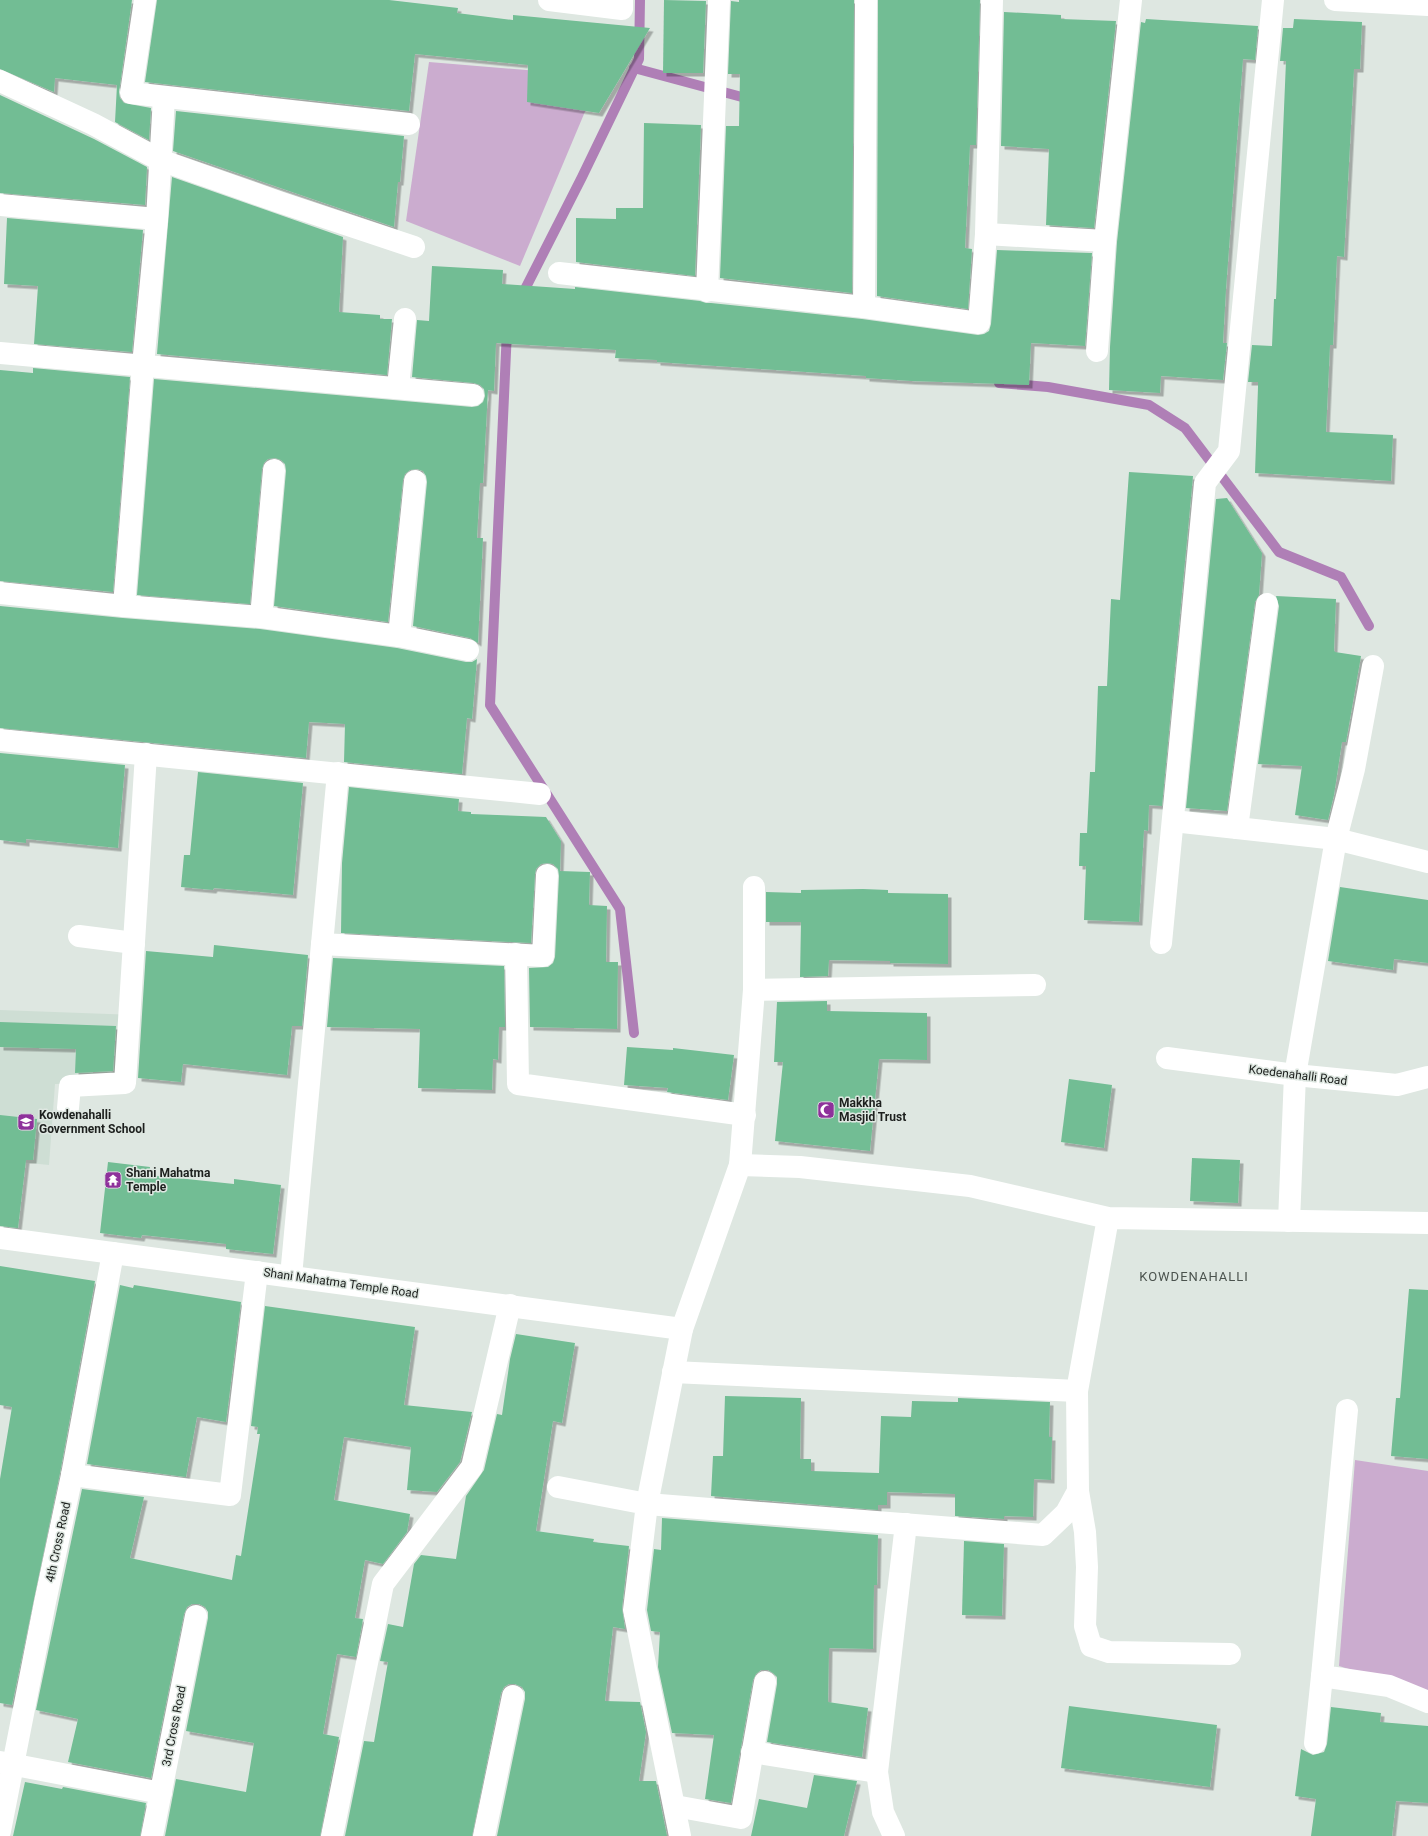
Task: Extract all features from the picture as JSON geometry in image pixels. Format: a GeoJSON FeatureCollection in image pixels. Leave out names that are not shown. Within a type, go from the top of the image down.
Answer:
{"type":"FeatureCollection","features":[{"type":"Feature","properties":{"kind":"street"},"geometry":{"type":"LineString","coordinates":[[146,0],[131,93],[409,124]]}},
{"type":"Feature","properties":{"kind":"street"},"geometry":{"type":"LineString","coordinates":[[549,0],[622,9],[622,0]]}},
{"type":"Feature","properties":{"kind":"street"},"geometry":{"type":"LineString","coordinates":[[707,291],[719,0]]}},
{"type":"Feature","properties":{"kind":"street"},"geometry":{"type":"LineString","coordinates":[[864,307],[866,0]]}},
{"type":"Feature","properties":{"kind":"street"},"geometry":{"type":"LineString","coordinates":[[559,273],[707,291],[864,307],[979,323],[986,234],[992,0]]}},
{"type":"Feature","properties":{"kind":"street"},"geometry":{"type":"LineString","coordinates":[[1097,351],[1105,241],[1131,0]]}},
{"type":"Feature","properties":{"kind":"street"},"geometry":{"type":"LineString","coordinates":[[1161,943],[1205,483],[1229,451],[1273,0]]}},
{"type":"Feature","properties":{"kind":"street"},"geometry":{"type":"LineString","coordinates":[[1335,0],[1428,5]]}},
{"type":"Feature","properties":{"kind":"street"},"geometry":{"type":"LineString","coordinates":[[0,81],[93,124],[160,160],[414,247]]}},
{"type":"Feature","properties":{"kind":"street"},"geometry":{"type":"LineString","coordinates":[[124,606],[143,365],[157,220],[164,97]]}},
{"type":"Feature","properties":{"kind":"street"},"geometry":{"type":"LineString","coordinates":[[0,205],[157,220]]}},
{"type":"Feature","properties":{"kind":"street"},"geometry":{"type":"LineString","coordinates":[[986,234],[1105,241]]}},
{"type":"Feature","properties":{"kind":"street"},"geometry":{"type":"LineString","coordinates":[[398,387],[405,320]]}},
{"type":"Feature","properties":{"kind":"street"},"geometry":{"type":"LineString","coordinates":[[0,353],[398,387],[473,395]]}},
{"type":"Feature","properties":{"kind":"street"},"geometry":{"type":"LineString","coordinates":[[262,617],[274,470]]}},
{"type":"Feature","properties":{"kind":"street"},"geometry":{"type":"LineString","coordinates":[[399,636],[415,481]]}},
{"type":"Feature","properties":{"kind":"street"},"geometry":{"type":"LineString","coordinates":[[0,593],[124,606],[262,617],[399,636],[468,650]]}},
{"type":"Feature","properties":{"kind":"street"},"geometry":{"type":"LineString","coordinates":[[1237,828],[1267,604]]}},
{"type":"Feature","properties":{"kind":"street"},"geometry":{"type":"LineString","coordinates":[[1289,1221],[1295,1075],[1336,839],[1354,769],[1373,666]]}},
{"type":"Feature","properties":{"kind":"street"},"geometry":{"type":"LineString","coordinates":[[0,740],[540,794]]}},
{"type":"Feature","properties":{"kind":"street"},"geometry":{"type":"LineString","coordinates":[[68,1108],[70,1086],[125,1083],[146,754]]}},
{"type":"Feature","properties":{"kind":"street"},"geometry":{"type":"LineString","coordinates":[[291,1276],[338,773]]}},
{"type":"Feature","properties":{"kind":"street"},"geometry":{"type":"LineString","coordinates":[[1173,821],[1336,839],[1428,862]]}},
{"type":"Feature","properties":{"kind":"street"},"geometry":{"type":"LineString","coordinates":[[322,944],[543,956],[547,875]]}},
{"type":"Feature","properties":{"kind":"street"},"geometry":{"type":"LineString","coordinates":[[680,1836],[634,1610],[647,1504],[682,1329],[740,1165],[754,990],[754,888]]}},
{"type":"Feature","properties":{"kind":"street"},"geometry":{"type":"LineString","coordinates":[[79,936],[134,943]]}},
{"type":"Feature","properties":{"kind":"street"},"geometry":{"type":"LineString","coordinates":[[516,954],[518,1084],[745,1115]]}},
{"type":"Feature","properties":{"kind":"street"},"geometry":{"type":"LineString","coordinates":[[754,990],[1035,985]]}},
{"type":"Feature","properties":{"kind":"street","name":"Koedenahalli Road"},"geometry":{"type":"LineString","coordinates":[[1167,1058],[1295,1075],[1397,1085],[1428,1077]]}},
{"type":"Feature","properties":{"kind":"street"},"geometry":{"type":"LineString","coordinates":[[740,1165],[800,1167],[970,1186],[1108,1218],[1428,1223]]}},
{"type":"Feature","properties":{"kind":"street"},"geometry":{"type":"LineString","coordinates":[[1108,1218],[1077,1391],[1078,1491],[1085,1532],[1087,1567],[1085,1626],[1090,1646],[1109,1652],[1230,1654]]}},
{"type":"Feature","properties":{"kind":"street","name":"Shani Mahatma Temple Road"},"geometry":{"type":"LineString","coordinates":[[0,1238],[682,1329]]}},
{"type":"Feature","properties":{"kind":"street","name":"4th Cross Road"},"geometry":{"type":"LineString","coordinates":[[0,1831],[7,1763],[72,1475],[113,1253]]}},
{"type":"Feature","properties":{"kind":"street"},"geometry":{"type":"LineString","coordinates":[[72,1475],[230,1495],[257,1272]]}},
{"type":"Feature","properties":{"kind":"street"},"geometry":{"type":"LineString","coordinates":[[332,1836],[383,1584],[472,1467],[510,1305]]}},
{"type":"Feature","properties":{"kind":"street"},"geometry":{"type":"LineString","coordinates":[[673,1372],[1077,1391]]}},
{"type":"Feature","properties":{"kind":"street"},"geometry":{"type":"LineString","coordinates":[[1315,1742],[1347,1410]]}},
{"type":"Feature","properties":{"kind":"street"},"geometry":{"type":"LineString","coordinates":[[558,1487],[647,1504],[1043,1535],[1066,1513],[1078,1491]]}},
{"type":"Feature","properties":{"kind":"street"},"geometry":{"type":"LineString","coordinates":[[894,1836],[883,1812],[877,1772],[906,1524]]}},
{"type":"Feature","properties":{"kind":"street","name":"3rd Cross Road"},"geometry":{"type":"LineString","coordinates":[[152,1836],[196,1616]]}},
{"type":"Feature","properties":{"kind":"street"},"geometry":{"type":"LineString","coordinates":[[1322,1676],[1389,1686],[1428,1702]]}},
{"type":"Feature","properties":{"kind":"street"},"geometry":{"type":"LineString","coordinates":[[675,1806],[741,1818],[765,1682]]}},
{"type":"Feature","properties":{"kind":"street"},"geometry":{"type":"LineString","coordinates":[[484,1836],[513,1696]]}},
{"type":"Feature","properties":{"kind":"street"},"geometry":{"type":"LineString","coordinates":[[752,1752],[877,1772]]}},
{"type":"Feature","properties":{"kind":"street"},"geometry":{"type":"LineString","coordinates":[[7,1763],[161,1793]]}},
{"type":"Feature","properties":{"kind":"shaded area"},"geometry":{"type":"Polygon","coordinates":[[[429,62],[600,76],[520,266],[406,221],[429,62]]]}},
{"type":"Feature","properties":{"kind":"shaded area","name":"Kowdenahalli Government School"},"geometry":{"type":"Polygon","coordinates":[[[0,1010],[136,1015],[130,1082],[55,1084],[49,1165],[0,1160],[0,1010]]]}},
{"type":"Feature","properties":{"kind":"shaded area"},"geometry":{"type":"Polygon","coordinates":[[[1355,1460],[1428,1471],[1428,1693],[1339,1666],[1355,1460]]]}},
{"type":"Feature","properties":{"kind":"building"},"geometry":{"type":"Polygon","coordinates":[[[0,0],[132,0],[119,92],[120,98],[124,103],[151,108],[149,140],[115,122],[117,85],[55,78],[54,92],[0,69],[0,0]]]}},
{"type":"Feature","properties":{"kind":"building"},"geometry":{"type":"Polygon","coordinates":[[[157,0],[389,0],[458,8],[457,13],[513,20],[513,15],[650,28],[599,113],[527,102],[528,65],[415,54],[409,111],[145,82],[157,0]]]}},
{"type":"Feature","properties":{"kind":"building"},"geometry":{"type":"Polygon","coordinates":[[[664,0],[706,1],[703,73],[663,73],[664,0]]]}},
{"type":"Feature","properties":{"kind":"building"},"geometry":{"type":"Polygon","coordinates":[[[739,0],[854,0],[852,293],[720,278],[726,126],[739,126],[740,74],[728,74],[731,1],[739,2],[739,0]]]}},
{"type":"Feature","properties":{"kind":"building"},"geometry":{"type":"Polygon","coordinates":[[[878,0],[980,0],[976,145],[970,145],[965,248],[972,249],[968,309],[877,296],[878,0]]]}},
{"type":"Feature","properties":{"kind":"building"},"geometry":{"type":"Polygon","coordinates":[[[1004,12],[1061,15],[1061,19],[1116,21],[1094,228],[1046,225],[1049,149],[1001,146],[1004,12]]]}},
{"type":"Feature","properties":{"kind":"building"},"geometry":{"type":"Polygon","coordinates":[[[1146,19],[1258,26],[1255,60],[1243,59],[1226,289],[1223,343],[1227,343],[1223,380],[1161,376],[1160,393],[1109,390],[1110,347],[1117,242],[1141,22],[1145,23],[1146,19]]]}},
{"type":"Feature","properties":{"kind":"building"},"geometry":{"type":"Polygon","coordinates":[[[1294,19],[1362,22],[1360,69],[1354,69],[1344,257],[1337,256],[1333,345],[1330,345],[1326,432],[1393,435],[1391,481],[1255,473],[1258,382],[1248,382],[1252,345],[1272,346],[1274,299],[1276,299],[1286,61],[1280,61],[1283,28],[1293,28],[1294,19]]]}},
{"type":"Feature","properties":{"kind":"building"},"geometry":{"type":"Polygon","coordinates":[[[0,95],[94,139],[147,167],[145,205],[0,193],[0,95]]]}},
{"type":"Feature","properties":{"kind":"building"},"geometry":{"type":"Polygon","coordinates":[[[176,111],[404,136],[394,227],[173,151],[176,111]]]}},
{"type":"Feature","properties":{"kind":"building"},"geometry":{"type":"Polygon","coordinates":[[[644,123],[701,125],[695,276],[576,262],[576,218],[616,219],[616,208],[643,208],[644,123]]]}},
{"type":"Feature","properties":{"kind":"building"},"geometry":{"type":"Polygon","coordinates":[[[172,177],[343,237],[339,312],[380,315],[380,319],[392,319],[387,375],[157,354],[172,177]]]}},
{"type":"Feature","properties":{"kind":"building"},"geometry":{"type":"Polygon","coordinates":[[[7,218],[143,230],[132,352],[34,344],[38,286],[4,284],[7,218]]]}},
{"type":"Feature","properties":{"kind":"building"},"geometry":{"type":"Polygon","coordinates":[[[997,250],[1092,253],[1085,346],[1031,343],[1029,385],[912,381],[866,378],[866,376],[657,362],[657,360],[615,358],[616,350],[496,343],[494,391],[488,390],[483,483],[480,483],[477,538],[483,538],[478,643],[470,638],[413,626],[427,482],[423,471],[417,469],[410,470],[405,474],[403,480],[388,622],[274,606],[286,471],[285,464],[281,460],[275,458],[268,459],[264,463],[262,469],[250,604],[137,595],[154,379],[472,407],[478,406],[483,402],[485,396],[484,389],[480,385],[474,383],[412,377],[417,320],[429,321],[432,266],[503,270],[502,284],[575,289],[575,287],[700,301],[706,303],[862,319],[978,335],[989,331],[991,324],[997,250]]]}},
{"type":"Feature","properties":{"kind":"building"},"geometry":{"type":"Polygon","coordinates":[[[33,368],[130,377],[113,592],[0,581],[0,370],[33,373],[33,368]]]}},
{"type":"Feature","properties":{"kind":"building"},"geometry":{"type":"Polygon","coordinates":[[[1129,472],[1193,476],[1162,806],[1149,805],[1148,831],[1144,830],[1139,922],[1084,920],[1086,866],[1079,866],[1080,833],[1087,833],[1090,772],[1095,772],[1098,686],[1107,686],[1111,599],[1120,600],[1129,472]]]}},
{"type":"Feature","properties":{"kind":"building"},"geometry":{"type":"Polygon","coordinates":[[[1227,498],[1262,553],[1259,595],[1255,602],[1227,811],[1186,808],[1216,499],[1227,498]]]}},
{"type":"Feature","properties":{"kind":"building"},"geometry":{"type":"Polygon","coordinates":[[[1276,596],[1336,599],[1334,650],[1335,652],[1361,656],[1346,742],[1342,742],[1334,795],[1328,820],[1295,815],[1302,766],[1258,764],[1279,606],[1276,596]]]}},
{"type":"Feature","properties":{"kind":"building"},"geometry":{"type":"Polygon","coordinates":[[[0,606],[260,629],[397,648],[466,662],[472,662],[477,659],[472,719],[467,718],[462,774],[344,762],[345,724],[309,722],[306,758],[0,728],[0,606]]]}},
{"type":"Feature","properties":{"kind":"building"},"geometry":{"type":"Polygon","coordinates":[[[0,753],[125,765],[118,848],[26,839],[26,843],[0,840],[0,753]]]}},
{"type":"Feature","properties":{"kind":"building"},"geometry":{"type":"Polygon","coordinates":[[[198,772],[303,783],[293,895],[214,888],[213,890],[181,887],[184,855],[190,855],[198,772]]]}},
{"type":"Feature","properties":{"kind":"building"},"geometry":{"type":"Polygon","coordinates":[[[349,787],[459,799],[458,811],[471,812],[471,814],[546,817],[561,841],[560,871],[590,872],[589,905],[607,906],[606,962],[618,962],[617,1029],[530,1027],[529,968],[548,967],[553,963],[555,957],[559,876],[558,869],[553,864],[541,864],[536,869],[531,943],[341,933],[342,863],[349,787]]]}},
{"type":"Feature","properties":{"kind":"building"},"geometry":{"type":"Polygon","coordinates":[[[1340,887],[1428,900],[1428,963],[1394,959],[1393,970],[1328,961],[1340,887]]]}},
{"type":"Feature","properties":{"kind":"building"},"geometry":{"type":"Polygon","coordinates":[[[801,890],[888,890],[888,893],[948,894],[948,964],[829,960],[828,976],[800,977],[801,922],[766,922],[766,892],[801,893],[801,890]]]}},
{"type":"Feature","properties":{"kind":"building"},"geometry":{"type":"Polygon","coordinates":[[[214,945],[308,955],[302,1026],[292,1026],[287,1075],[183,1064],[181,1082],[138,1078],[146,951],[213,957],[214,945]]]}},
{"type":"Feature","properties":{"kind":"building"},"geometry":{"type":"Polygon","coordinates":[[[333,958],[504,966],[505,1027],[499,1027],[498,1060],[493,1059],[492,1090],[418,1088],[420,1029],[327,1027],[333,958]]]}},
{"type":"Feature","properties":{"kind":"building"},"geometry":{"type":"Polygon","coordinates":[[[827,1001],[827,1011],[927,1013],[927,1060],[879,1059],[870,1151],[775,1141],[783,1062],[774,1062],[777,1002],[827,1001]]]}},
{"type":"Feature","properties":{"kind":"building"},"geometry":{"type":"Polygon","coordinates":[[[0,1022],[116,1026],[113,1071],[75,1073],[76,1049],[0,1047],[0,1022]]]}},
{"type":"Feature","properties":{"kind":"building"},"geometry":{"type":"Polygon","coordinates":[[[627,1047],[673,1050],[673,1048],[734,1055],[728,1100],[667,1092],[668,1088],[624,1085],[627,1047]]]}},
{"type":"Feature","properties":{"kind":"building"},"geometry":{"type":"Polygon","coordinates":[[[1069,1079],[1112,1085],[1104,1148],[1061,1142],[1069,1079]]]}},
{"type":"Feature","properties":{"kind":"building"},"geometry":{"type":"Polygon","coordinates":[[[0,1115],[37,1119],[33,1160],[26,1160],[18,1228],[0,1226],[0,1115]]]}},
{"type":"Feature","properties":{"kind":"building"},"geometry":{"type":"Polygon","coordinates":[[[1192,1158],[1240,1160],[1238,1203],[1190,1201],[1192,1158]]]}},
{"type":"Feature","properties":{"kind":"building"},"geometry":{"type":"Polygon","coordinates":[[[108,1162],[150,1167],[149,1175],[234,1184],[234,1179],[281,1185],[273,1254],[226,1249],[226,1244],[142,1235],[141,1238],[100,1233],[108,1162]]]}},
{"type":"Feature","properties":{"kind":"building"},"geometry":{"type":"Polygon","coordinates":[[[0,1266],[95,1281],[60,1473],[12,1705],[0,1703],[0,1479],[12,1407],[0,1405],[0,1266]]]}},
{"type":"Feature","properties":{"kind":"building"},"geometry":{"type":"Polygon","coordinates":[[[120,1285],[133,1288],[134,1285],[241,1302],[226,1422],[197,1417],[186,1477],[87,1464],[120,1285]]]}},
{"type":"Feature","properties":{"kind":"building"},"geometry":{"type":"Polygon","coordinates":[[[1409,1289],[1428,1290],[1428,1459],[1391,1456],[1396,1398],[1400,1398],[1409,1289]]]}},
{"type":"Feature","properties":{"kind":"building"},"geometry":{"type":"Polygon","coordinates":[[[265,1306],[415,1327],[404,1405],[472,1412],[460,1462],[437,1492],[407,1490],[411,1447],[344,1437],[334,1500],[410,1514],[407,1532],[383,1564],[365,1560],[355,1618],[363,1619],[356,1657],[337,1654],[323,1734],[339,1737],[320,1836],[165,1836],[176,1779],[246,1792],[254,1743],[186,1731],[208,1618],[208,1612],[205,1607],[199,1604],[192,1604],[187,1607],[184,1614],[151,1778],[68,1762],[78,1719],[36,1710],[82,1489],[144,1497],[130,1558],[232,1580],[236,1555],[241,1556],[260,1434],[257,1434],[258,1427],[251,1426],[265,1306]]]}},
{"type":"Feature","properties":{"kind":"building"},"geometry":{"type":"Polygon","coordinates":[[[516,1334],[575,1343],[562,1423],[553,1421],[536,1531],[594,1539],[593,1542],[629,1546],[622,1608],[625,1629],[613,1627],[605,1701],[640,1702],[646,1732],[639,1781],[656,1781],[667,1836],[497,1836],[525,1699],[525,1692],[522,1687],[515,1684],[509,1684],[504,1687],[501,1693],[472,1836],[345,1836],[364,1741],[374,1742],[388,1662],[380,1661],[388,1624],[403,1627],[414,1564],[421,1555],[456,1559],[466,1496],[484,1470],[497,1414],[502,1415],[510,1359],[516,1334]]]}},
{"type":"Feature","properties":{"kind":"building"},"geometry":{"type":"Polygon","coordinates":[[[725,1396],[801,1398],[800,1459],[811,1459],[811,1471],[879,1473],[881,1416],[911,1417],[912,1401],[958,1402],[958,1398],[1050,1402],[1049,1437],[1052,1437],[1051,1480],[1034,1479],[1033,1517],[1004,1516],[1004,1519],[955,1516],[955,1494],[887,1492],[887,1505],[878,1505],[878,1510],[711,1496],[713,1456],[723,1456],[725,1396]]]}},
{"type":"Feature","properties":{"kind":"building"},"geometry":{"type":"Polygon","coordinates":[[[662,1518],[878,1535],[877,1585],[874,1585],[873,1649],[829,1648],[828,1702],[868,1708],[862,1757],[767,1742],[777,1677],[768,1670],[761,1670],[756,1674],[753,1680],[731,1803],[705,1799],[714,1735],[672,1733],[658,1667],[660,1632],[651,1631],[647,1610],[654,1549],[661,1550],[662,1518]]]}},
{"type":"Feature","properties":{"kind":"building"},"geometry":{"type":"Polygon","coordinates":[[[964,1541],[1004,1544],[1002,1616],[962,1615],[964,1541]]]}},
{"type":"Feature","properties":{"kind":"building"},"geometry":{"type":"Polygon","coordinates":[[[1069,1706],[1217,1725],[1210,1787],[1061,1768],[1069,1706]]]}},
{"type":"Feature","properties":{"kind":"building"},"geometry":{"type":"Polygon","coordinates":[[[1331,1707],[1381,1713],[1380,1722],[1428,1726],[1428,1803],[1396,1801],[1392,1836],[1311,1836],[1316,1799],[1295,1796],[1301,1749],[1313,1755],[1324,1752],[1327,1744],[1331,1707]]]}},
{"type":"Feature","properties":{"kind":"building"},"geometry":{"type":"Polygon","coordinates":[[[814,1775],[857,1781],[844,1836],[751,1836],[759,1799],[807,1808],[814,1775]]]}},
{"type":"Feature","properties":{"kind":"building"},"geometry":{"type":"Polygon","coordinates":[[[25,1782],[62,1789],[63,1787],[146,1803],[140,1836],[13,1836],[25,1782]]]}},
{"type":"Feature","properties":{"kind":"waterway"},"geometry":{"type":"LineString","coordinates":[[521,297],[582,177],[639,59],[640,0]]}},
{"type":"Feature","properties":{"kind":"waterway"},"geometry":{"type":"LineString","coordinates":[[634,68],[753,100]]}},
{"type":"Feature","properties":{"kind":"waterway"},"geometry":{"type":"LineString","coordinates":[[507,330],[490,705],[620,909],[634,1033]]}},
{"type":"Feature","properties":{"kind":"waterway"},"geometry":{"type":"LineString","coordinates":[[999,383],[1048,387],[1149,405],[1185,428],[1279,552],[1341,577],[1369,626]]}},
{"type":"Feature","properties":{"kind":"place","name":"Makkha Masjid Trust"},"geometry":{"type":"Point","coordinates":[826,1110]}},
{"type":"Feature","properties":{"kind":"place","name":"Kowdenahalli Government School"},"geometry":{"type":"Point","coordinates":[26,1122]}},
{"type":"Feature","properties":{"kind":"place","name":"Shani Mahatma Temple"},"geometry":{"type":"Point","coordinates":[113,1180]}},
{"type":"Feature","properties":{"kind":"district","name":"KOWDENAHALLI"},"geometry":{"type":"Point","coordinates":[1194,1276]}}]}
